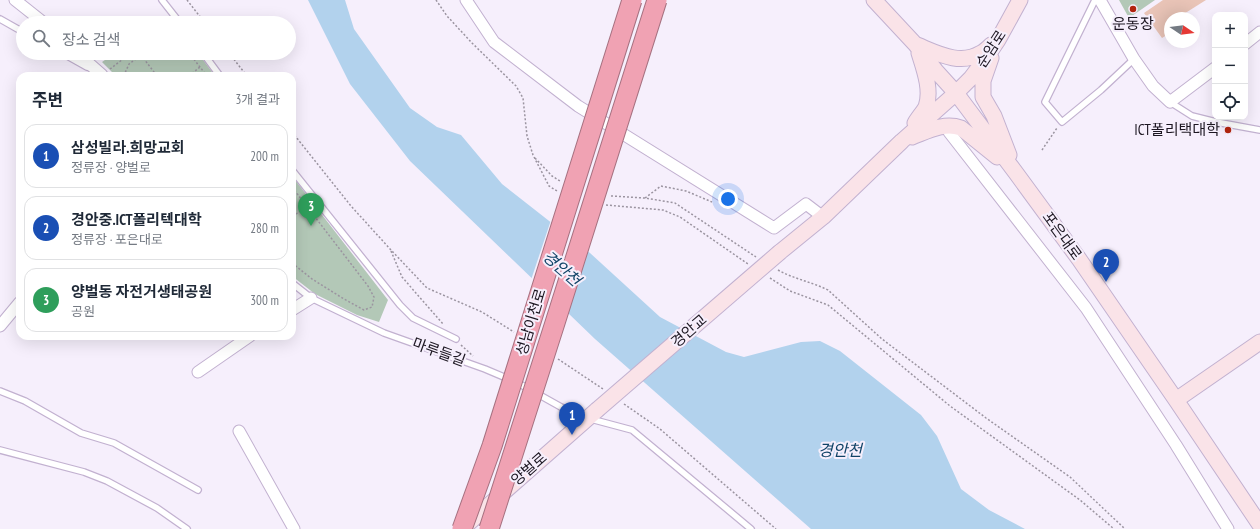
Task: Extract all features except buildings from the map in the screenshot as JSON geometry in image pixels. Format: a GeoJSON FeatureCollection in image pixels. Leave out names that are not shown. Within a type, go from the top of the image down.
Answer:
{"type":"FeatureCollection","features":[{"type":"Feature","properties":{"kind":"highway","name":"성남이천로"},"geometry":{"type":"LineString","coordinates":[[462,529],[492,446],[632,0]]}},
{"type":"Feature","properties":{"kind":"highway","name":"성남이천로"},"geometry":{"type":"LineString","coordinates":[[489,529],[657,0]]}},
{"type":"Feature","properties":{"kind":"street"},"geometry":{"type":"LineString","coordinates":[[15,0],[35,16]]}},
{"type":"Feature","properties":{"kind":"street"},"geometry":{"type":"LineString","coordinates":[[466,0],[494,42],[578,106],[774,228],[806,204],[823,217]]}},
{"type":"Feature","properties":{"kind":"street","name":"포은대로"},"geometry":{"type":"LineString","coordinates":[[874,0],[916,45],[956,93],[1016,173],[1079,260],[1260,525]]}},
{"type":"Feature","properties":{"kind":"street","name":"순암로"},"geometry":{"type":"LineString","coordinates":[[902,141],[956,93],[975,73],[998,40],[1020,0]]}},
{"type":"Feature","properties":{"kind":"street"},"geometry":{"type":"LineString","coordinates":[[1100,0],[1134,59],[1153,86],[1170,102],[1212,70]]}},
{"type":"Feature","properties":{"kind":"street"},"geometry":{"type":"LineString","coordinates":[[1248,42],[1260,32]]}},
{"type":"Feature","properties":{"kind":"street"},"geometry":{"type":"LineString","coordinates":[[916,45],[950,57],[965,59],[981,53],[998,40]]}},
{"type":"Feature","properties":{"kind":"street"},"geometry":{"type":"LineString","coordinates":[[998,40],[983,81],[983,97],[994,116],[1016,173]]}},
{"type":"Feature","properties":{"kind":"street"},"geometry":{"type":"LineString","coordinates":[[902,141],[925,107],[928,99],[923,65],[916,45]]}},
{"type":"Feature","properties":{"kind":"street"},"geometry":{"type":"LineString","coordinates":[[85,60],[98,72]]}},
{"type":"Feature","properties":{"kind":"street"},"geometry":{"type":"LineString","coordinates":[[902,141],[932,129],[949,125],[961,128],[1016,173]]}},
{"type":"Feature","properties":{"kind":"street"},"geometry":{"type":"LineString","coordinates":[[949,125],[949,132],[1086,308],[1176,445],[1228,529]]}},
{"type":"Feature","properties":{"kind":"street","name":"경안교"},"geometry":{"type":"LineString","coordinates":[[592,414],[780,252],[823,217],[902,141]]}},
{"type":"Feature","properties":{"kind":"street"},"geometry":{"type":"LineString","coordinates":[[296,307],[311,298]]}},
{"type":"Feature","properties":{"kind":"street"},"geometry":{"type":"LineString","coordinates":[[0,326],[16,307]]}},
{"type":"Feature","properties":{"kind":"street"},"geometry":{"type":"LineString","coordinates":[[198,372],[244,340]]}},
{"type":"Feature","properties":{"kind":"street"},"geometry":{"type":"LineString","coordinates":[[1176,400],[1260,342]]}},
{"type":"Feature","properties":{"kind":"street","name":"양벌로"},"geometry":{"type":"LineString","coordinates":[[462,529],[592,414]]}},
{"type":"Feature","properties":{"kind":"street"},"geometry":{"type":"LineString","coordinates":[[239,431],[294,529]]}},
{"type":"Feature","properties":{"kind":"lane"},"geometry":{"type":"LineString","coordinates":[[162,0],[175,16]]}},
{"type":"Feature","properties":{"kind":"lane"},"geometry":{"type":"LineString","coordinates":[[1095,0],[1045,102],[1062,122],[1101,90],[1134,59]]}},
{"type":"Feature","properties":{"kind":"lane"},"geometry":{"type":"LineString","coordinates":[[0,19],[16,28]]}},
{"type":"Feature","properties":{"kind":"lane"},"geometry":{"type":"LineString","coordinates":[[74,60],[95,72]]}},
{"type":"Feature","properties":{"kind":"lane"},"geometry":{"type":"LineString","coordinates":[[208,60],[217,72]]}},
{"type":"Feature","properties":{"kind":"lane"},"geometry":{"type":"LineString","coordinates":[[1170,102],[1192,116],[1260,130]]}},
{"type":"Feature","properties":{"kind":"lane"},"geometry":{"type":"LineString","coordinates":[[296,175],[400,305],[413,318],[456,339]]}},
{"type":"Feature","properties":{"kind":"lane","name":"마루들길"},"geometry":{"type":"LineString","coordinates":[[296,286],[311,298],[384,333],[485,369],[518,383],[561,407],[592,414],[632,430],[751,529]]}},
{"type":"Feature","properties":{"kind":"lane"},"geometry":{"type":"LineString","coordinates":[[0,391],[25,401],[81,433],[114,443],[198,490]]}},
{"type":"Feature","properties":{"kind":"lane"},"geometry":{"type":"LineString","coordinates":[[0,450],[84,472],[106,481],[157,508],[187,529]]}},
{"type":"Feature","properties":{"kind":"path"},"geometry":{"type":"LineString","coordinates":[[186,0],[199,16]]}},
{"type":"Feature","properties":{"kind":"path"},"geometry":{"type":"LineString","coordinates":[[436,0],[447,16],[472,43],[516,86],[523,98],[527,136],[532,155],[549,186],[561,193]]}},
{"type":"Feature","properties":{"kind":"path"},"geometry":{"type":"LineString","coordinates":[[107,72],[122,60]]}},
{"type":"Feature","properties":{"kind":"path"},"geometry":{"type":"LineString","coordinates":[[126,72],[128,64],[134,60]]}},
{"type":"Feature","properties":{"kind":"path"},"geometry":{"type":"LineString","coordinates":[[145,60],[154,72]]}},
{"type":"Feature","properties":{"kind":"path"},"geometry":{"type":"LineString","coordinates":[[194,60],[204,72]]}},
{"type":"Feature","properties":{"kind":"path"},"geometry":{"type":"LineString","coordinates":[[234,60],[244,72]]}},
{"type":"Feature","properties":{"kind":"path"},"geometry":{"type":"LineString","coordinates":[[194,72],[200,67]]}},
{"type":"Feature","properties":{"kind":"path"},"geometry":{"type":"LineString","coordinates":[[1042,150],[1062,122]]}},
{"type":"Feature","properties":{"kind":"path"},"geometry":{"type":"LineString","coordinates":[[532,155],[552,176],[564,183]]}},
{"type":"Feature","properties":{"kind":"path"},"geometry":{"type":"LineString","coordinates":[[644,198],[661,186],[686,191],[715,203]]}},
{"type":"Feature","properties":{"kind":"path"},"geometry":{"type":"LineString","coordinates":[[296,192],[368,286],[374,297],[372,307],[364,310],[312,279],[296,266]]}},
{"type":"Feature","properties":{"kind":"path"},"geometry":{"type":"LineString","coordinates":[[605,195],[644,198],[675,203],[760,259]]}},
{"type":"Feature","properties":{"kind":"path"},"geometry":{"type":"LineString","coordinates":[[296,214],[316,201]]}},
{"type":"Feature","properties":{"kind":"path"},"geometry":{"type":"LineString","coordinates":[[601,205],[663,210],[674,214],[752,267]]}},
{"type":"Feature","properties":{"kind":"path"},"geometry":{"type":"LineString","coordinates":[[391,250],[402,277],[456,339],[485,369]]}},
{"type":"Feature","properties":{"kind":"path"},"geometry":{"type":"LineString","coordinates":[[773,266],[786,274],[828,290],[888,344],[986,418],[1070,477],[1125,529]]}},
{"type":"Feature","properties":{"kind":"path"},"geometry":{"type":"LineString","coordinates":[[765,275],[790,291],[828,305],[950,406],[1080,500],[1114,529]]}},
{"type":"Feature","properties":{"kind":"green space","name":"운동장"},"geometry":{"type":"Polygon","coordinates":[[[1119,0],[1155,0],[1129,18],[1119,0]]]}},
{"type":"Feature","properties":{"kind":"green space"},"geometry":{"type":"Polygon","coordinates":[[[105,60],[203,60],[212,72],[112,72],[102,62],[105,60]]]}},
{"type":"Feature","properties":{"kind":"green space"},"geometry":{"type":"Polygon","coordinates":[[[296,181],[388,300],[379,322],[357,315],[315,294],[296,279],[296,181]]]}},
{"type":"Feature","properties":{"kind":"water","name":"경안천"},"geometry":{"type":"Polygon","coordinates":[[[308,0],[345,0],[354,29],[410,108],[437,127],[461,135],[502,184],[590,253],[660,317],[726,352],[744,357],[801,342],[820,341],[840,351],[921,415],[937,436],[961,489],[989,510],[1025,529],[811,529],[595,339],[410,161],[350,84],[308,0]]]}},
{"type":"Feature","properties":{"kind":"pier"},"geometry":{"type":"Polygon","coordinates":[[[551,220],[586,247],[565,312],[531,280],[551,220]]]}},
{"type":"Feature","properties":{"kind":"place","name":"운동장"},"geometry":{"type":"Point","coordinates":[1133,9]}},
{"type":"Feature","properties":{"kind":"place","name":"ICT폴리택대학"},"geometry":{"type":"Point","coordinates":[1228,130]}},
{"type":"Feature","properties":{"kind":"place","name":"양벌동 자전거생태공원"},"geometry":{"type":"Point","coordinates":[311,226]}},
{"type":"Feature","properties":{"kind":"place","name":"경안중.ICT폴리텍대학"},"geometry":{"type":"Point","coordinates":[1106,282]}},
{"type":"Feature","properties":{"kind":"place","name":"삼성빌라.희망교회"},"geometry":{"type":"Point","coordinates":[572,435]}}]}
